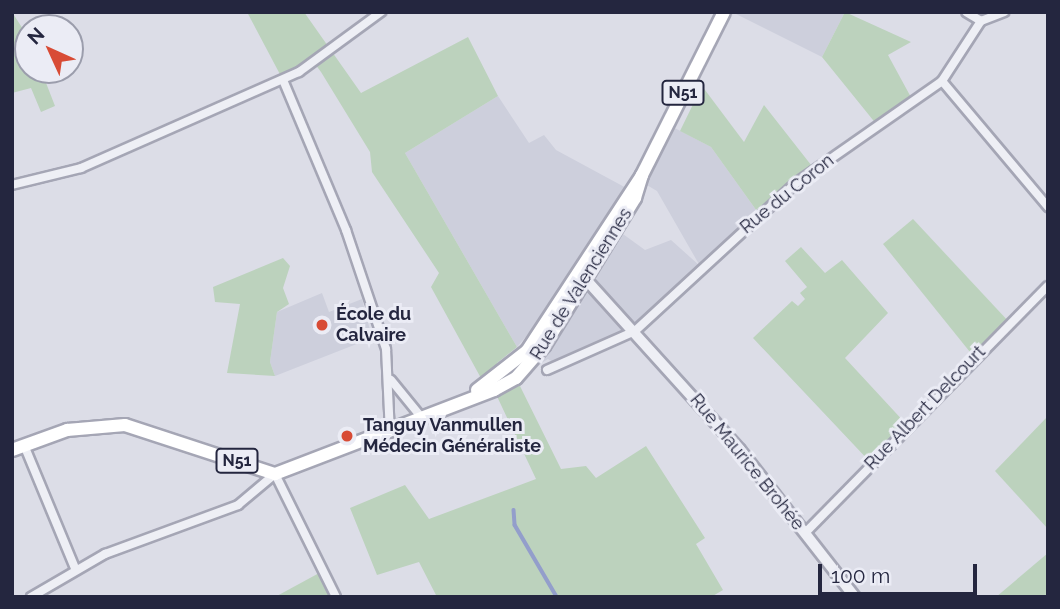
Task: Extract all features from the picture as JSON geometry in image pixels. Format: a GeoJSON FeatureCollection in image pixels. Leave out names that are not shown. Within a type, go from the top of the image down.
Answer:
{"type":"FeatureCollection","features":[{"type":"Feature","properties":{"kind":"main road","name":"Rue de Valenciennes"},"geometry":{"type":"LineString","coordinates":[[422,418],[505,379],[527,351],[582,275],[642,174],[723,12]]}},
{"type":"Feature","properties":{"kind":"main road","name":"N51"},"geometry":{"type":"LineString","coordinates":[[18,447],[67,430],[125,425],[275,474],[390,433],[422,418]]}},
{"type":"Feature","properties":{"kind":"street"},"geometry":{"type":"LineString","coordinates":[[12,185],[81,168],[284,80],[381,12]]}},
{"type":"Feature","properties":{"kind":"street"},"geometry":{"type":"LineString","coordinates":[[966,12],[981,21],[1004,12]]}},
{"type":"Feature","properties":{"kind":"street","name":"Rue du Coron"},"geometry":{"type":"LineString","coordinates":[[635,331],[796,183],[942,81],[952,72],[981,21]]}},
{"type":"Feature","properties":{"kind":"street"},"geometry":{"type":"LineString","coordinates":[[284,80],[364,277],[391,380],[390,433]]}},
{"type":"Feature","properties":{"kind":"street"},"geometry":{"type":"LineString","coordinates":[[942,81],[1048,207]]}},
{"type":"Feature","properties":{"kind":"street","name":"Rue Maurice Brohée"},"geometry":{"type":"LineString","coordinates":[[582,275],[635,331],[805,533],[855,597]]}},
{"type":"Feature","properties":{"kind":"street","name":"Rue Albert Delcourt"},"geometry":{"type":"LineString","coordinates":[[805,533],[1048,286]]}},
{"type":"Feature","properties":{"kind":"street"},"geometry":{"type":"LineString","coordinates":[[547,370],[635,331]]}},
{"type":"Feature","properties":{"kind":"street"},"geometry":{"type":"LineString","coordinates":[[391,380],[422,418]]}},
{"type":"Feature","properties":{"kind":"street"},"geometry":{"type":"LineString","coordinates":[[18,447],[75,568]]}},
{"type":"Feature","properties":{"kind":"street"},"geometry":{"type":"LineString","coordinates":[[31,597],[75,568],[238,505],[275,474],[336,597]]}},
{"type":"Feature","properties":{"kind":"shaded area"},"geometry":{"type":"Polygon","coordinates":[[[732,12],[845,12],[822,57],[732,12]]]}},
{"type":"Feature","properties":{"kind":"shaded area"},"geometry":{"type":"Polygon","coordinates":[[[498,96],[529,143],[544,135],[556,150],[630,190],[565,291],[517,347],[405,153],[498,96]]]}},
{"type":"Feature","properties":{"kind":"shaded area"},"geometry":{"type":"Polygon","coordinates":[[[667,124],[711,147],[759,214],[635,331],[562,368],[548,359],[538,365],[535,358],[616,229],[645,250],[671,240],[700,266],[657,191],[640,181],[667,124]]]}},
{"type":"Feature","properties":{"kind":"shaded area","name":"École du Calvaire"},"geometry":{"type":"Polygon","coordinates":[[[322,293],[329,312],[362,299],[372,338],[275,376],[270,362],[277,312],[322,293]]]}},
{"type":"Feature","properties":{"kind":"green space"},"geometry":{"type":"Polygon","coordinates":[[[12,12],[14,84],[46,84],[55,106],[41,112],[31,88],[12,93],[12,12]]]}},
{"type":"Feature","properties":{"kind":"green space"},"geometry":{"type":"Polygon","coordinates":[[[247,12],[304,12],[361,93],[468,37],[498,96],[405,153],[517,347],[497,363],[503,375],[482,380],[431,287],[439,273],[372,172],[370,152],[321,72],[315,64],[283,80],[247,12]]]}},
{"type":"Feature","properties":{"kind":"green space"},"geometry":{"type":"Polygon","coordinates":[[[845,12],[911,42],[888,55],[913,101],[877,125],[822,57],[845,12]]]}},
{"type":"Feature","properties":{"kind":"green space"},"geometry":{"type":"Polygon","coordinates":[[[702,86],[744,142],[764,105],[815,170],[759,214],[711,147],[680,131],[702,86]]]}},
{"type":"Feature","properties":{"kind":"green space"},"geometry":{"type":"Polygon","coordinates":[[[913,219],[1010,323],[974,357],[883,244],[913,219]]]}},
{"type":"Feature","properties":{"kind":"green space"},"geometry":{"type":"Polygon","coordinates":[[[801,247],[825,273],[842,260],[888,313],[845,358],[907,425],[871,463],[753,338],[792,301],[798,306],[805,299],[800,293],[807,287],[785,261],[801,247]]]}},
{"type":"Feature","properties":{"kind":"green space"},"geometry":{"type":"Polygon","coordinates":[[[283,258],[290,266],[283,288],[289,304],[277,312],[270,362],[275,376],[227,373],[240,304],[215,302],[213,287],[283,258]]]}},
{"type":"Feature","properties":{"kind":"green space"},"geometry":{"type":"Polygon","coordinates":[[[516,378],[561,469],[586,466],[596,478],[646,446],[705,538],[696,544],[723,590],[711,597],[437,597],[419,562],[377,575],[350,508],[405,485],[429,519],[536,479],[494,390],[516,378]]]}},
{"type":"Feature","properties":{"kind":"green space"},"geometry":{"type":"Polygon","coordinates":[[[1048,416],[1048,529],[995,471],[1048,416]]]}},
{"type":"Feature","properties":{"kind":"green space"},"geometry":{"type":"Polygon","coordinates":[[[1048,553],[1048,597],[996,597],[1048,553]]]}},
{"type":"Feature","properties":{"kind":"green space"},"geometry":{"type":"Polygon","coordinates":[[[321,572],[336,597],[275,597],[321,572]]]}},
{"type":"Feature","properties":{"kind":"waterway"},"geometry":{"type":"LineString","coordinates":[[514,510],[515,525],[557,597]]}},
{"type":"Feature","properties":{"kind":"place","name":"École du Calvaire"},"geometry":{"type":"Point","coordinates":[322,325]}},
{"type":"Feature","properties":{"kind":"place","name":"Tanguy Vanmullen Médecin Généraliste"},"geometry":{"type":"Point","coordinates":[347,436]}}]}
